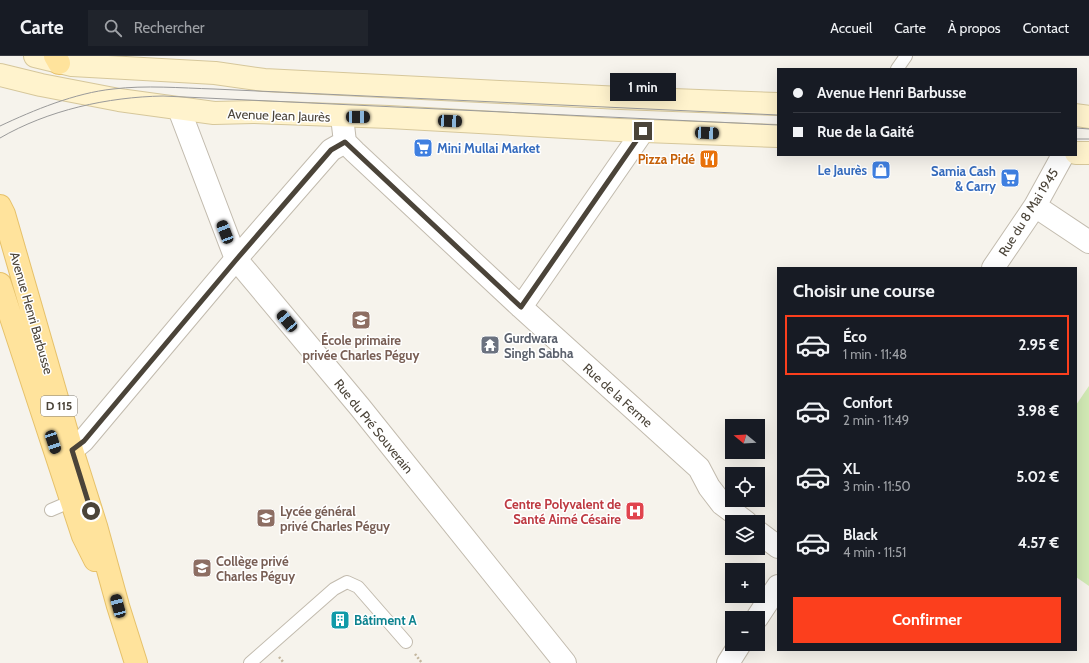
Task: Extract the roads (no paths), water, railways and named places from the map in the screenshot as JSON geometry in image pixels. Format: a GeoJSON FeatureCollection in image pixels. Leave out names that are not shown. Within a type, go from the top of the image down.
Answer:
{"type":"FeatureCollection","features":[{"type":"Feature","properties":{"kind":"main road","name":"Avenue Henri Barbusse"},"geometry":{"type":"LineString","coordinates":[[0,206],[4,214],[72,450],[136,663]]}},
{"type":"Feature","properties":{"kind":"main road","name":"Avenue Henri Barbusse"},"geometry":{"type":"LineString","coordinates":[[0,284],[83,536],[118,606]]}},
{"type":"Feature","properties":{"kind":"street"},"geometry":{"type":"LineString","coordinates":[[35,56],[57,59],[72,65],[215,73],[264,80],[341,85],[777,104]]}},
{"type":"Feature","properties":{"kind":"street","name":"Avenue Jean Jaurès"},"geometry":{"type":"LineString","coordinates":[[0,75],[41,85],[119,100],[214,113],[253,112],[342,117],[389,117],[643,131],[777,136]]}},
{"type":"Feature","properties":{"kind":"street","name":"Rue du Pré Souverain"},"geometry":{"type":"LineString","coordinates":[[179,109],[236,260],[358,406],[565,663]]}},
{"type":"Feature","properties":{"kind":"street"},"geometry":{"type":"LineString","coordinates":[[72,450],[84,441],[236,260],[331,150],[345,142],[342,117]]}},
{"type":"Feature","properties":{"kind":"street"},"geometry":{"type":"LineString","coordinates":[[521,307],[643,131]]}},
{"type":"Feature","properties":{"kind":"street","name":"Rue de la Ferme"},"geometry":{"type":"LineString","coordinates":[[345,142],[521,307],[699,468],[708,487],[722,504],[737,515]]}},
{"type":"Feature","properties":{"kind":"street"},"geometry":{"type":"LineString","coordinates":[[1077,154],[1089,153]]}},
{"type":"Feature","properties":{"kind":"street","name":"Rue du 8 Mai 1945"},"geometry":{"type":"LineString","coordinates":[[994,267],[1035,206],[1063,156]]}},
{"type":"Feature","properties":{"kind":"street"},"geometry":{"type":"LineString","coordinates":[[1035,206],[1089,242]]}},
{"type":"Feature","properties":{"kind":"street"},"geometry":{"type":"LineString","coordinates":[[765,537],[777,546]]}},
{"type":"Feature","properties":{"kind":"street"},"geometry":{"type":"LineString","coordinates":[[762,611],[777,588]]}},
{"type":"Feature","properties":{"kind":"street"},"geometry":{"type":"LineString","coordinates":[[728,663],[736,651]]}},
{"type":"Feature","properties":{"kind":"lane"},"geometry":{"type":"LineString","coordinates":[[898,68],[906,56]]}},
{"type":"Feature","properties":{"kind":"lane"},"geometry":{"type":"LineString","coordinates":[[51,510],[72,501]]}},
{"type":"Feature","properties":{"kind":"lane"},"geometry":{"type":"LineString","coordinates":[[250,663],[334,589],[347,582],[358,587],[406,642]]}},
{"type":"Feature","properties":{"kind":"tram line"},"geometry":{"type":"LineString","coordinates":[[0,126],[41,108],[84,94],[113,89],[150,87],[777,115]]}},
{"type":"Feature","properties":{"kind":"tram line"},"geometry":{"type":"LineString","coordinates":[[0,138],[38,120],[79,107],[121,99],[163,96],[777,125]]}},
{"type":"Feature","properties":{"kind":"tram line"},"geometry":{"type":"LineString","coordinates":[[1077,128],[1089,129]]}},
{"type":"Feature","properties":{"kind":"tram line"},"geometry":{"type":"LineString","coordinates":[[1077,139],[1089,139]]}},
{"type":"Feature","properties":{"kind":"place","name":"Mini Mullai Market"},"geometry":{"type":"Point","coordinates":[423,148]}},
{"type":"Feature","properties":{"kind":"place","name":"Pizza Pidé"},"geometry":{"type":"Point","coordinates":[709,159]}},
{"type":"Feature","properties":{"kind":"place","name":"Le Jaurès"},"geometry":{"type":"Point","coordinates":[881,170]}},
{"type":"Feature","properties":{"kind":"place","name":"Samia Cash & Carry"},"geometry":{"type":"Point","coordinates":[1010,178]}},
{"type":"Feature","properties":{"kind":"place","name":"École primaire privée Charles Péguy"},"geometry":{"type":"Point","coordinates":[361,320]}},
{"type":"Feature","properties":{"kind":"place","name":"Gurdwara Singh Sabha"},"geometry":{"type":"Point","coordinates":[490,345]}},
{"type":"Feature","properties":{"kind":"place","name":"Centre Polyvalent de Santé Aimé Césaire"},"geometry":{"type":"Point","coordinates":[635,511]}},
{"type":"Feature","properties":{"kind":"place","name":"Lycée général privé Charles Péguy"},"geometry":{"type":"Point","coordinates":[266,518]}},
{"type":"Feature","properties":{"kind":"place","name":"Collège privé Charles Péguy"},"geometry":{"type":"Point","coordinates":[202,568]}},
{"type":"Feature","properties":{"kind":"place","name":"Bâtiment A"},"geometry":{"type":"Point","coordinates":[340,620]}}]}
